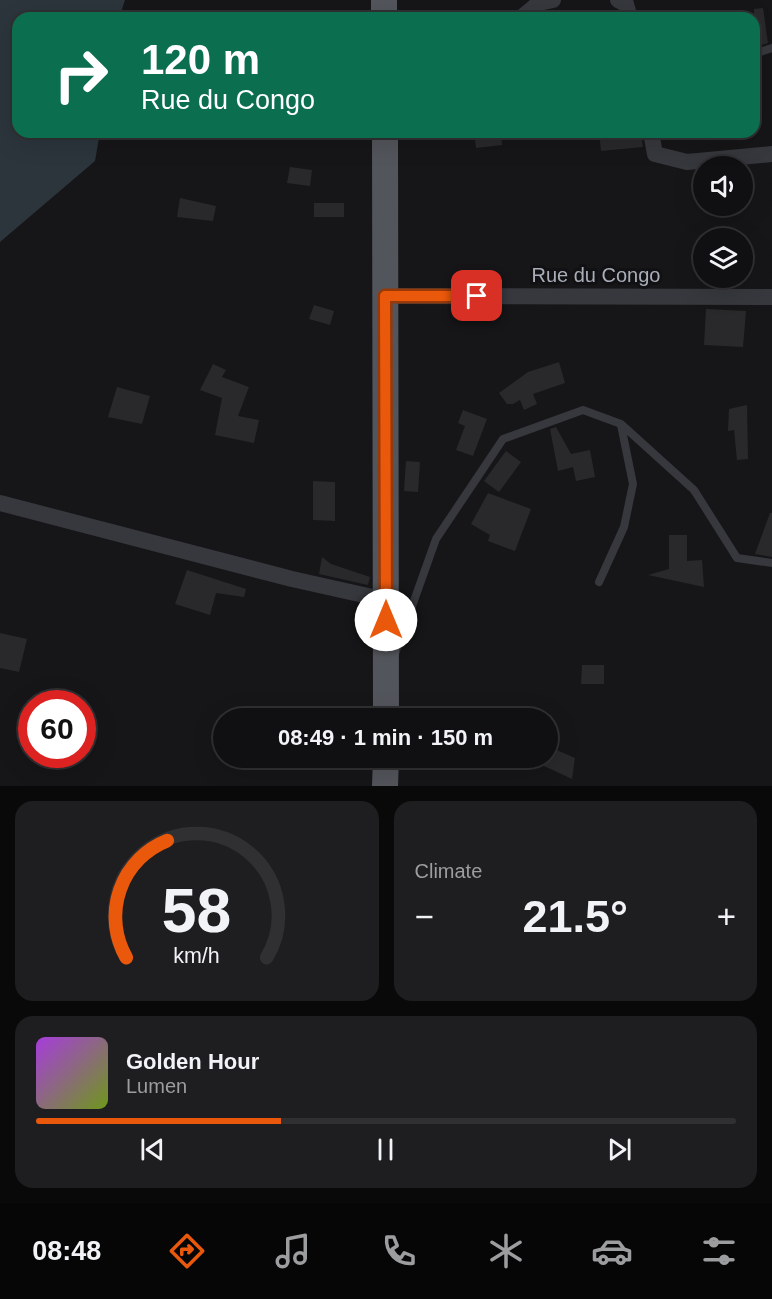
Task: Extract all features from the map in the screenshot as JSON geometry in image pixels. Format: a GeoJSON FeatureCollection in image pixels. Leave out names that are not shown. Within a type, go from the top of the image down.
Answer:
{"type":"FeatureCollection","features":[{"type":"Feature","properties":{"kind":"main road"},"geometry":{"type":"LineString","coordinates":[[385,138],[386,708]]}},
{"type":"Feature","properties":{"kind":"main road"},"geometry":{"type":"LineString","coordinates":[[386,768],[386,786]]}},
{"type":"Feature","properties":{"kind":"street"},"geometry":{"type":"LineString","coordinates":[[528,12],[538,3],[553,0]]}},
{"type":"Feature","properties":{"kind":"street"},"geometry":{"type":"LineString","coordinates":[[618,0],[626,4],[628,12]]}},
{"type":"Feature","properties":{"kind":"street"},"geometry":{"type":"LineString","coordinates":[[652,138],[655,154],[687,162],[772,154]]}},
{"type":"Feature","properties":{"kind":"street","name":"Rue du Congo"},"geometry":{"type":"LineString","coordinates":[[385,296],[772,297]]}},
{"type":"Feature","properties":{"kind":"street"},"geometry":{"type":"LineString","coordinates":[[0,503],[292,579],[386,600]]}},
{"type":"Feature","properties":{"kind":"lane"},"geometry":{"type":"LineString","coordinates":[[386,680],[436,539],[503,439],[583,410],[621,424],[694,490],[737,558],[772,563]]}},
{"type":"Feature","properties":{"kind":"lane"},"geometry":{"type":"LineString","coordinates":[[599,582],[624,527],[633,484],[621,424]]}},
{"type":"Feature","properties":{"kind":"shaded area"},"geometry":{"type":"Polygon","coordinates":[[[0,0],[125,0],[121,12],[12,12],[12,138],[99,138],[95,161],[0,242],[0,0]]]}},
{"type":"Feature","properties":{"kind":"building"},"geometry":{"type":"Polygon","coordinates":[[[763,8],[768,43],[760,45],[760,12],[754,12],[754,9],[763,8]]]}},
{"type":"Feature","properties":{"kind":"building"},"geometry":{"type":"Polygon","coordinates":[[[475,138],[501,138],[502,145],[476,148],[475,138]]]}},
{"type":"Feature","properties":{"kind":"building"},"geometry":{"type":"Polygon","coordinates":[[[600,138],[642,138],[643,147],[601,151],[600,138]]]}},
{"type":"Feature","properties":{"kind":"building"},"geometry":{"type":"Polygon","coordinates":[[[290,167],[312,170],[310,186],[287,183],[290,167]]]}},
{"type":"Feature","properties":{"kind":"building"},"geometry":{"type":"Polygon","coordinates":[[[180,198],[216,206],[213,221],[177,217],[180,198]]]}},
{"type":"Feature","properties":{"kind":"building"},"geometry":{"type":"Polygon","coordinates":[[[314,203],[344,203],[344,217],[314,217],[314,203]]]}},
{"type":"Feature","properties":{"kind":"building"},"geometry":{"type":"Polygon","coordinates":[[[314,305],[334,311],[330,325],[309,319],[314,305]]]}},
{"type":"Feature","properties":{"kind":"building"},"geometry":{"type":"Polygon","coordinates":[[[706,309],[746,311],[743,347],[704,345],[706,309]]]}},
{"type":"Feature","properties":{"kind":"building"},"geometry":{"type":"Polygon","coordinates":[[[559,362],[565,383],[533,394],[537,404],[524,410],[520,400],[507,404],[499,393],[528,372],[559,362]]]}},
{"type":"Feature","properties":{"kind":"building"},"geometry":{"type":"Polygon","coordinates":[[[213,364],[226,370],[222,377],[249,387],[238,416],[259,420],[254,443],[215,435],[222,398],[200,390],[213,364]]]}},
{"type":"Feature","properties":{"kind":"building"},"geometry":{"type":"Polygon","coordinates":[[[117,387],[150,396],[142,424],[108,417],[117,387]]]}},
{"type":"Feature","properties":{"kind":"building"},"geometry":{"type":"Polygon","coordinates":[[[747,405],[748,459],[737,460],[734,430],[728,431],[729,409],[747,405]]]}},
{"type":"Feature","properties":{"kind":"building"},"geometry":{"type":"Polygon","coordinates":[[[463,410],[487,419],[473,456],[456,450],[465,426],[458,423],[463,410]]]}},
{"type":"Feature","properties":{"kind":"building"},"geometry":{"type":"Polygon","coordinates":[[[556,427],[571,454],[590,450],[595,477],[576,481],[573,467],[558,471],[550,429],[556,427]]]}},
{"type":"Feature","properties":{"kind":"building"},"geometry":{"type":"Polygon","coordinates":[[[506,451],[521,462],[499,492],[484,481],[506,451]]]}},
{"type":"Feature","properties":{"kind":"building"},"geometry":{"type":"Polygon","coordinates":[[[406,461],[420,462],[418,492],[404,491],[406,461]]]}},
{"type":"Feature","properties":{"kind":"building"},"geometry":{"type":"Polygon","coordinates":[[[313,481],[335,482],[335,521],[313,520],[313,481]]]}},
{"type":"Feature","properties":{"kind":"building"},"geometry":{"type":"Polygon","coordinates":[[[488,493],[531,509],[515,551],[488,541],[490,535],[471,524],[488,493]]]}},
{"type":"Feature","properties":{"kind":"building"},"geometry":{"type":"Polygon","coordinates":[[[770,513],[772,513],[772,557],[755,554],[770,513]]]}},
{"type":"Feature","properties":{"kind":"building"},"geometry":{"type":"Polygon","coordinates":[[[669,535],[687,535],[687,561],[702,560],[704,587],[648,575],[669,569],[669,535]]]}},
{"type":"Feature","properties":{"kind":"building"},"geometry":{"type":"Polygon","coordinates":[[[322,557],[331,564],[370,577],[368,585],[319,574],[322,557]]]}},
{"type":"Feature","properties":{"kind":"building"},"geometry":{"type":"Polygon","coordinates":[[[187,570],[246,589],[244,597],[216,593],[210,615],[175,604],[187,570]]]}},
{"type":"Feature","properties":{"kind":"building"},"geometry":{"type":"Polygon","coordinates":[[[0,633],[27,639],[19,672],[0,668],[0,633]]]}},
{"type":"Feature","properties":{"kind":"building"},"geometry":{"type":"Polygon","coordinates":[[[582,665],[604,665],[604,684],[581,684],[582,665]]]}},
{"type":"Feature","properties":{"kind":"building"},"geometry":{"type":"Polygon","coordinates":[[[558,751],[575,758],[572,779],[548,768],[558,768],[558,751]]]}},
{"type":"Feature","properties":{"kind":"route"},"geometry":{"type":"LineString","coordinates":[[386,620],[385,296],[477,296]]}}]}
